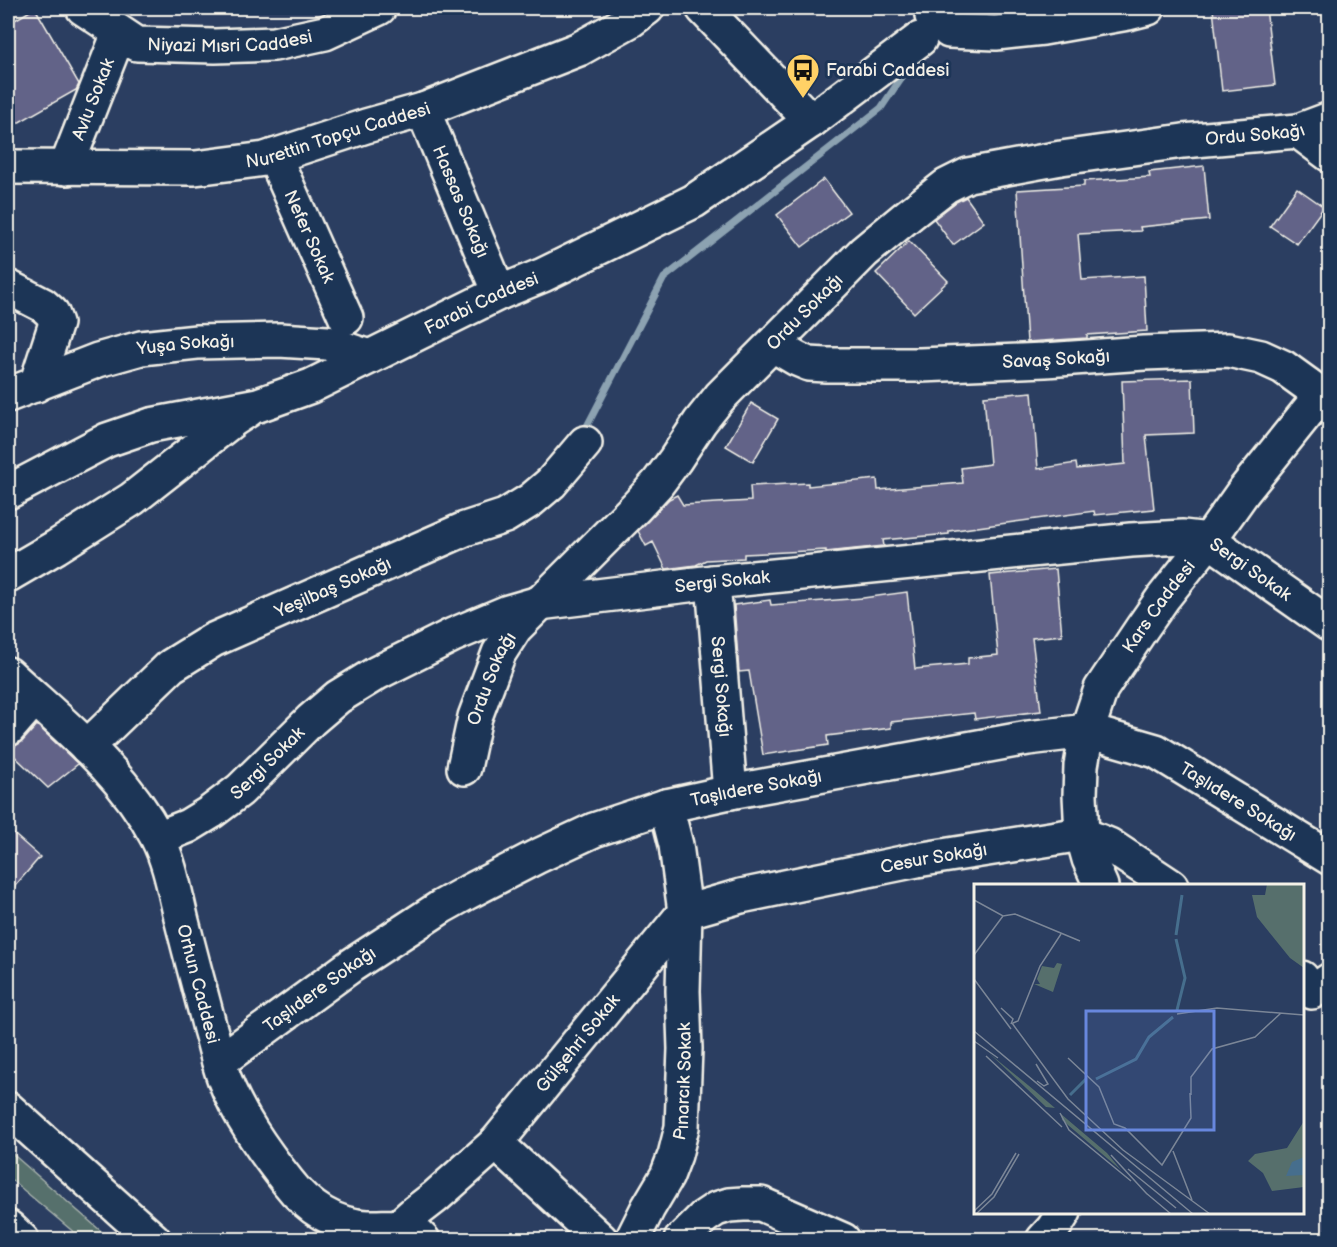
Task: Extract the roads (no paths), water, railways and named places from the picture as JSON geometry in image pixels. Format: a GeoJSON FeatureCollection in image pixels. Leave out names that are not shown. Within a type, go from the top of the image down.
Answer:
{"type":"FeatureCollection","features":[{"type":"Feature","properties":{"kind":"street","name":"Niyazi Mısri Caddesi"},"geometry":{"type":"LineString","coordinates":[[106,18],[137,44],[215,46],[274,44],[325,33],[380,8]]}},
{"type":"Feature","properties":{"kind":"street","name":"Nurettin Topçu Caddesi"},"geometry":{"type":"LineString","coordinates":[[8,167],[195,168],[265,159],[423,110],[579,49],[631,20],[647,8]]}},
{"type":"Feature","properties":{"kind":"street"},"geometry":{"type":"LineString","coordinates":[[703,8],[811,121]]}},
{"type":"Feature","properties":{"kind":"street"},"geometry":{"type":"LineString","coordinates":[[934,23],[996,33],[1043,28],[1148,8]]}},
{"type":"Feature","properties":{"kind":"street","name":"Avlu Sokak"},"geometry":{"type":"LineString","coordinates":[[66,168],[106,18]]}},
{"type":"Feature","properties":{"kind":"street","name":"Farabi Caddesi"},"geometry":{"type":"LineString","coordinates":[[8,492],[108,440],[151,424],[258,405],[311,386],[499,293],[543,275],[694,201],[811,121],[934,23]]}},
{"type":"Feature","properties":{"kind":"street","name":"Hassas Sokağı"},"geometry":{"type":"LineString","coordinates":[[423,110],[499,293]]}},
{"type":"Feature","properties":{"kind":"street","name":"Ordu Sokağı"},"geometry":{"type":"LineString","coordinates":[[464,768],[475,717],[499,653],[515,628],[609,536],[658,483],[720,397],[864,252],[946,186],[968,175],[1072,156],[1184,141],[1298,131],[1329,119]]}},
{"type":"Feature","properties":{"kind":"street"},"geometry":{"type":"LineString","coordinates":[[1298,131],[1329,155]]}},
{"type":"Feature","properties":{"kind":"street","name":"Nefer Sokak"},"geometry":{"type":"LineString","coordinates":[[274,156],[346,318]]}},
{"type":"Feature","properties":{"kind":"street"},"geometry":{"type":"LineString","coordinates":[[8,287],[43,305],[52,313],[56,323],[22,390]]}},
{"type":"Feature","properties":{"kind":"street","name":"Yuşa Sokağı"},"geometry":{"type":"LineString","coordinates":[[22,390],[98,360],[141,348],[196,342],[279,339],[327,343],[369,357]]}},
{"type":"Feature","properties":{"kind":"street","name":"Savaş Sokağı"},"geometry":{"type":"LineString","coordinates":[[773,345],[809,364],[826,365],[920,365],[1228,350],[1262,357],[1283,367],[1327,396]]}},
{"type":"Feature","properties":{"kind":"street","name":"Kars Caddesi"},"geometry":{"type":"LineString","coordinates":[[1091,866],[1080,795],[1081,766],[1087,731],[1101,689],[1142,628],[1243,492],[1327,396]]}},
{"type":"Feature","properties":{"kind":"street"},"geometry":{"type":"LineString","coordinates":[[8,575],[132,499],[234,419],[258,405]]}},
{"type":"Feature","properties":{"kind":"street","name":"Yeşilbaş Sokağı"},"geometry":{"type":"LineString","coordinates":[[87,747],[171,666],[213,640],[465,529],[505,516],[531,500],[551,483],[585,443]]}},
{"type":"Feature","properties":{"kind":"street","name":"Sergi Sokak"},"geometry":{"type":"LineString","coordinates":[[158,838],[188,826],[240,790],[311,720],[338,697],[377,673],[453,635],[508,612],[539,603],[713,582],[1131,540],[1183,537],[1209,540],[1329,625]]}},
{"type":"Feature","properties":{"kind":"street","name":"Sergi Sokağı"},"geometry":{"type":"LineString","coordinates":[[713,582],[730,792]]}},
{"type":"Feature","properties":{"kind":"street","name":"Orhun Caddesi"},"geometry":{"type":"LineString","coordinates":[[8,674],[111,771],[146,816],[164,852],[173,882],[223,1076],[244,1118],[288,1183],[305,1201],[326,1216],[347,1224],[402,1235]]}},
{"type":"Feature","properties":{"kind":"street"},"geometry":{"type":"LineString","coordinates":[[8,729],[34,699]]}},
{"type":"Feature","properties":{"kind":"street","name":"Taşlıdere Sokağı"},"geometry":{"type":"LineString","coordinates":[[219,1062],[352,965],[468,892],[594,830],[666,806],[730,792],[1028,738],[1087,731],[1156,751],[1329,858]]}},
{"type":"Feature","properties":{"kind":"street"},"geometry":{"type":"LineString","coordinates":[[666,806],[676,845],[685,912]]}},
{"type":"Feature","properties":{"kind":"street"},"geometry":{"type":"LineString","coordinates":[[1091,866],[1109,845],[1169,884]]}},
{"type":"Feature","properties":{"kind":"street","name":"Cesur Sokağı"},"geometry":{"type":"LineString","coordinates":[[685,912],[741,896],[917,860],[1091,866]]}},
{"type":"Feature","properties":{"kind":"street","name":"Gülşehri Sokak"},"geometry":{"type":"LineString","coordinates":[[402,1235],[435,1197],[496,1143],[685,912]]}},
{"type":"Feature","properties":{"kind":"street","name":"Pınarcık Sokak"},"geometry":{"type":"LineString","coordinates":[[632,1239],[667,1176],[682,1127],[685,1049],[683,991],[685,912]]}},
{"type":"Feature","properties":{"kind":"street"},"geometry":{"type":"LineString","coordinates":[[1304,981],[1312,992],[1329,980]]}},
{"type":"Feature","properties":{"kind":"street"},"geometry":{"type":"LineString","coordinates":[[8,1110],[154,1239]]}},
{"type":"Feature","properties":{"kind":"street"},"geometry":{"type":"LineString","coordinates":[[8,1134],[128,1239]]}},
{"type":"Feature","properties":{"kind":"street"},"geometry":{"type":"LineString","coordinates":[[496,1143],[600,1239]]}},
{"type":"Feature","properties":{"kind":"street"},"geometry":{"type":"LineString","coordinates":[[681,1239],[716,1209],[743,1204],[761,1204],[843,1239]]}},
{"type":"Feature","properties":{"kind":"street"},"geometry":{"type":"LineString","coordinates":[[1035,1239],[1048,1214]]}},
{"type":"Feature","properties":{"kind":"street"},"geometry":{"type":"LineString","coordinates":[[1043,1239],[1063,1214]]}},
{"type":"Feature","properties":{"kind":"waterway"},"geometry":{"type":"LineString","coordinates":[[580,433],[587,426],[664,278],[881,108],[910,65]]}},
{"type":"Feature","properties":{"kind":"place","name":"Farabi̇ Caddesi̇"},"geometry":{"type":"Point","coordinates":[803,99]}}]}
